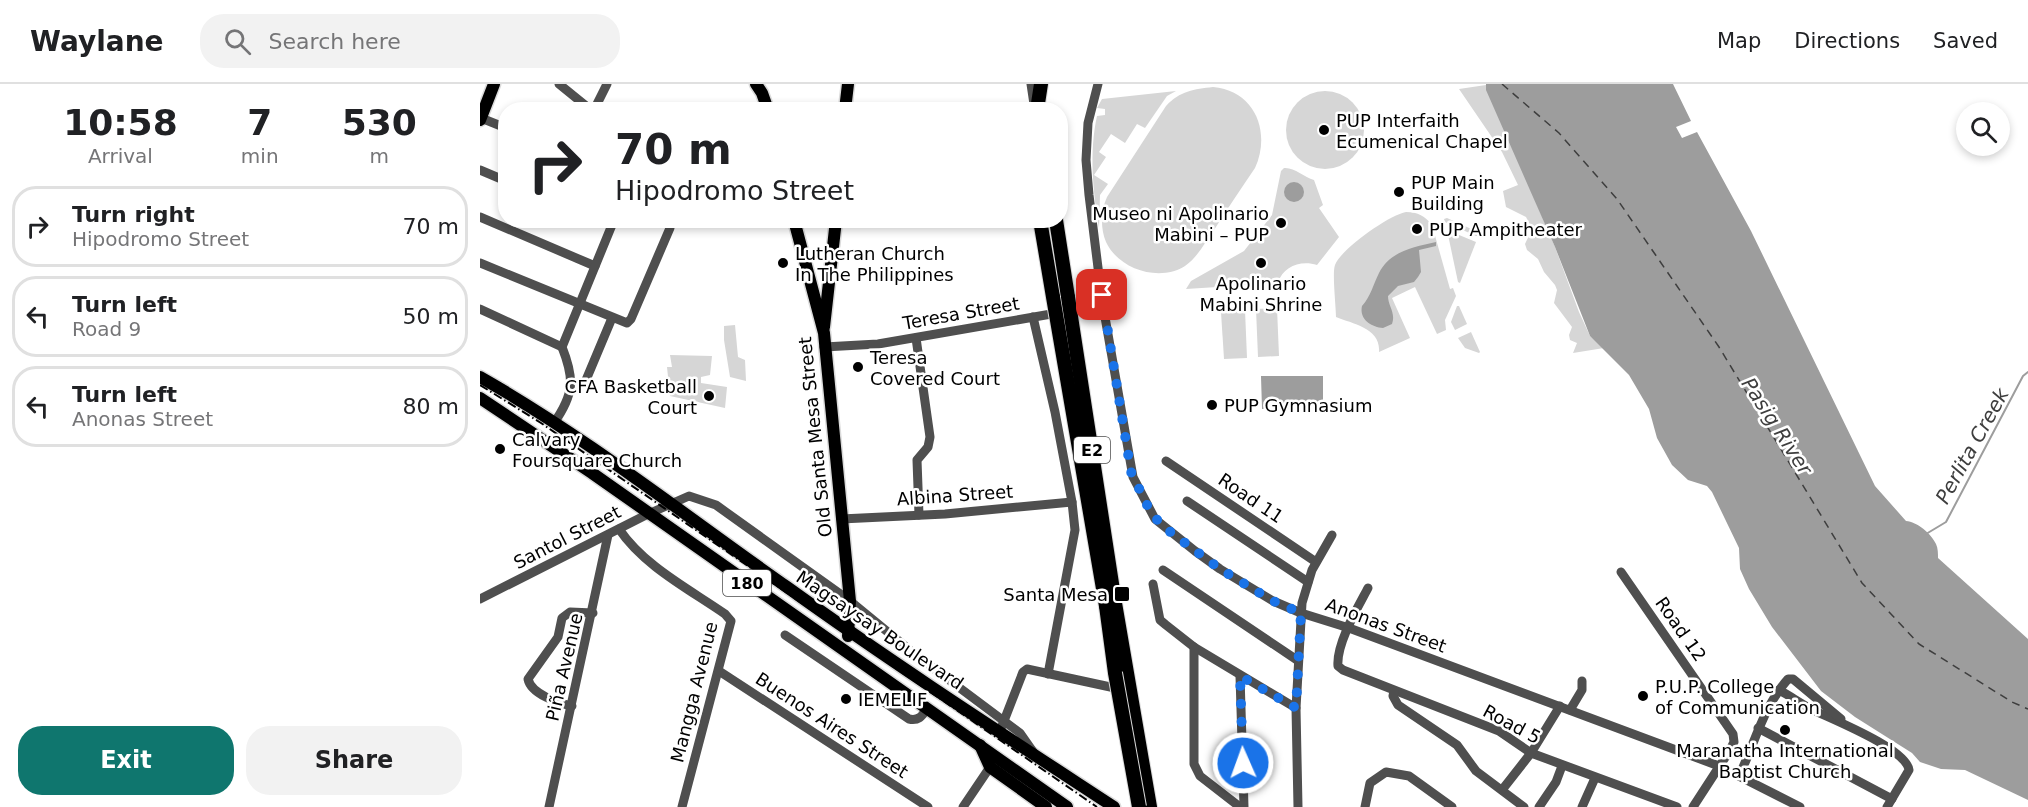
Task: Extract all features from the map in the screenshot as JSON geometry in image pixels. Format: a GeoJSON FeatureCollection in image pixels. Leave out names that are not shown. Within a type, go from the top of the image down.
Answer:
{"type":"FeatureCollection","features":[{"type":"Feature","properties":{"kind":"highway"},"geometry":{"type":"LineString","coordinates":[[1038,102],[1041,84]]}},
{"type":"Feature","properties":{"kind":"highway"},"geometry":{"type":"LineString","coordinates":[[1047,102],[1048,84]]}},
{"type":"Feature","properties":{"kind":"highway"},"geometry":{"type":"LineString","coordinates":[[1041,228],[1139,807]]}},
{"type":"Feature","properties":{"kind":"highway","name":"E2"},"geometry":{"type":"LineString","coordinates":[[1057,228],[1115,603],[1150,807]]}},
{"type":"Feature","properties":{"kind":"main road"},"geometry":{"type":"LineString","coordinates":[[480,119],[494,84]]}},
{"type":"Feature","properties":{"kind":"main road"},"geometry":{"type":"LineString","coordinates":[[756,84],[765,102]]}},
{"type":"Feature","properties":{"kind":"main road"},"geometry":{"type":"LineString","coordinates":[[846,102],[848,84]]}},
{"type":"Feature","properties":{"kind":"main road","name":"Old Santa Mesa Street"},"geometry":{"type":"LineString","coordinates":[[796,228],[824,333],[850,601],[846,652]]}},
{"type":"Feature","properties":{"kind":"main road"},"geometry":{"type":"LineString","coordinates":[[824,333],[835,228]]}},
{"type":"Feature","properties":{"kind":"main road"},"geometry":{"type":"LineString","coordinates":[[814,297],[819,299],[828,297]]}},
{"type":"Feature","properties":{"kind":"main road","name":"Magsaysay Boulevard"},"geometry":{"type":"LineString","coordinates":[[480,377],[554,423],[848,632],[1001,727],[1037,756],[1114,807]]}},
{"type":"Feature","properties":{"kind":"main road","name":"Magsaysay Boulevard"},"geometry":{"type":"LineString","coordinates":[[480,398],[592,473],[1067,807]]}},
{"type":"Feature","properties":{"kind":"main road"},"geometry":{"type":"LineString","coordinates":[[979,744],[990,767],[1046,807]]}},
{"type":"Feature","properties":{"kind":"street"},"geometry":{"type":"LineString","coordinates":[[559,84],[582,102]]}},
{"type":"Feature","properties":{"kind":"street"},"geometry":{"type":"LineString","coordinates":[[596,102],[606,84]]}},
{"type":"Feature","properties":{"kind":"street"},"geometry":{"type":"LineString","coordinates":[[1031,84],[1034,102]]}},
{"type":"Feature","properties":{"kind":"street","name":"Anonas Street"},"geometry":{"type":"LineString","coordinates":[[1098,84],[1088,123],[1086,160],[1103,305],[1131,472],[1149,509],[1166,529],[1220,569],[1273,601],[1719,766],[1800,807]]}},
{"type":"Feature","properties":{"kind":"street"},"geometry":{"type":"LineString","coordinates":[[480,119],[498,125]]}},
{"type":"Feature","properties":{"kind":"street"},"geometry":{"type":"LineString","coordinates":[[480,170],[498,177]]}},
{"type":"Feature","properties":{"kind":"street"},"geometry":{"type":"LineString","coordinates":[[480,217],[498,225]]}},
{"type":"Feature","properties":{"kind":"street"},"geometry":{"type":"LineString","coordinates":[[506,228],[595,266]]}},
{"type":"Feature","properties":{"kind":"street"},"geometry":{"type":"LineString","coordinates":[[554,423],[567,403],[571,388],[562,347],[609,228]]}},
{"type":"Feature","properties":{"kind":"street"},"geometry":{"type":"LineString","coordinates":[[480,263],[624,322],[631,319],[670,228]]}},
{"type":"Feature","properties":{"kind":"street","name":"Teresa Street"},"geometry":{"type":"LineString","coordinates":[[824,347],[878,344],[1103,305]]}},
{"type":"Feature","properties":{"kind":"street"},"geometry":{"type":"LineString","coordinates":[[480,309],[562,347]]}},
{"type":"Feature","properties":{"kind":"street"},"geometry":{"type":"LineString","coordinates":[[586,380],[612,318]]}},
{"type":"Feature","properties":{"kind":"street"},"geometry":{"type":"LineString","coordinates":[[1033,318],[1055,412],[1075,530],[1048,674]]}},
{"type":"Feature","properties":{"kind":"street"},"geometry":{"type":"LineString","coordinates":[[916,338],[930,437],[928,447],[917,460],[919,515]]}},
{"type":"Feature","properties":{"kind":"street","name":"Road 11"},"geometry":{"type":"LineString","coordinates":[[1166,461],[1316,562]]}},
{"type":"Feature","properties":{"kind":"street","name":"Santol Street"},"geometry":{"type":"LineString","coordinates":[[480,599],[648,514],[689,496],[716,505],[850,601],[1001,727]]}},
{"type":"Feature","properties":{"kind":"street"},"geometry":{"type":"LineString","coordinates":[[1187,501],[1308,582]]}},
{"type":"Feature","properties":{"kind":"street","name":"Albina Street"},"geometry":{"type":"LineString","coordinates":[[841,519],[1072,502]]}},
{"type":"Feature","properties":{"kind":"street","name":"Mangga Avenue"},"geometry":{"type":"LineString","coordinates":[[619,530],[630,545],[658,568],[730,618],[731,624],[682,807]]}},
{"type":"Feature","properties":{"kind":"street","name":"Piña Avenue"},"geometry":{"type":"LineString","coordinates":[[549,807],[593,613],[608,535]]}},
{"type":"Feature","properties":{"kind":"street"},"geometry":{"type":"LineString","coordinates":[[1298,807],[1296,708],[1301,613],[1308,582],[1316,562],[1332,535]]}},
{"type":"Feature","properties":{"kind":"street"},"geometry":{"type":"LineString","coordinates":[[1163,570],[1297,660]]}},
{"type":"Feature","properties":{"kind":"street","name":"Road 12"},"geometry":{"type":"LineString","coordinates":[[1621,572],[1733,734],[1734,742],[1719,766]]}},
{"type":"Feature","properties":{"kind":"street"},"geometry":{"type":"LineString","coordinates":[[1153,584],[1160,620],[1194,647],[1296,708]]}},
{"type":"Feature","properties":{"kind":"street"},"geometry":{"type":"LineString","coordinates":[[1349,628],[1368,588]]}},
{"type":"Feature","properties":{"kind":"street"},"geometry":{"type":"LineString","coordinates":[[572,706],[551,699],[531,686],[528,679],[558,637],[562,618],[570,612],[593,613]]}},
{"type":"Feature","properties":{"kind":"street","name":"Road 5"},"geometry":{"type":"LineString","coordinates":[[1349,628],[1338,659],[1338,666],[1343,670],[1499,731],[1531,753],[1562,766],[1677,807]]}},
{"type":"Feature","properties":{"kind":"street"},"geometry":{"type":"LineString","coordinates":[[785,635],[909,719],[920,718],[927,709]]}},
{"type":"Feature","properties":{"kind":"street"},"geometry":{"type":"LineString","coordinates":[[1194,647],[1194,764],[1200,776],[1242,807]]}},
{"type":"Feature","properties":{"kind":"street"},"geometry":{"type":"LineString","coordinates":[[1001,727],[1024,670],[1114,688],[1118,679]]}},
{"type":"Feature","properties":{"kind":"street","name":"Buenos Aires Street"},"geometry":{"type":"LineString","coordinates":[[719,671],[928,807]]}},
{"type":"Feature","properties":{"kind":"street"},"geometry":{"type":"LineString","coordinates":[[1240,676],[1242,807]]}},
{"type":"Feature","properties":{"kind":"street"},"geometry":{"type":"LineString","coordinates":[[1739,776],[1758,728],[1779,690],[1788,680],[1792,679],[1850,726]]}},
{"type":"Feature","properties":{"kind":"street"},"geometry":{"type":"LineString","coordinates":[[1570,710],[1582,690],[1581,681]]}},
{"type":"Feature","properties":{"kind":"street"},"geometry":{"type":"LineString","coordinates":[[1758,728],[1890,803],[1909,770],[1909,766],[1899,755],[1850,726],[1813,710],[1779,690]]}},
{"type":"Feature","properties":{"kind":"street"},"geometry":{"type":"LineString","coordinates":[[1394,691],[1398,705],[1457,745],[1476,771],[1524,807]]}},
{"type":"Feature","properties":{"kind":"street"},"geometry":{"type":"LineString","coordinates":[[1502,790],[1531,753],[1560,706]]}},
{"type":"Feature","properties":{"kind":"street"},"geometry":{"type":"LineString","coordinates":[[1539,807],[1556,782],[1562,766]]}},
{"type":"Feature","properties":{"kind":"street"},"geometry":{"type":"LineString","coordinates":[[1692,807],[1719,766]]}},
{"type":"Feature","properties":{"kind":"street"},"geometry":{"type":"LineString","coordinates":[[963,807],[990,767]]}},
{"type":"Feature","properties":{"kind":"street"},"geometry":{"type":"LineString","coordinates":[[1365,807],[1370,783],[1386,772],[1409,776],[1452,807]]}},
{"type":"Feature","properties":{"kind":"street"},"geometry":{"type":"LineString","coordinates":[[1581,807],[1595,778]]}},
{"type":"Feature","properties":{"kind":"shaded area"},"geometry":{"type":"Polygon","coordinates":[[[1486,85],[1555,247],[1579,312],[1590,336],[1604,348],[1573,353],[1577,343],[1570,340],[1572,327],[1554,303],[1557,290],[1555,285],[1544,272],[1538,259],[1527,250],[1525,244],[1532,229],[1526,217],[1506,207],[1503,191],[1518,185],[1502,152],[1459,89],[1486,85]]]}},
{"type":"Feature","properties":{"kind":"shaded area"},"geometry":{"type":"Polygon","coordinates":[[[1213,87],[1228,90],[1240,96],[1256,116],[1261,141],[1260,155],[1255,168],[1201,249],[1185,266],[1175,271],[1152,273],[1130,266],[1112,252],[1104,237],[1102,219],[1107,197],[1166,106],[1188,92],[1213,87]]]}},
{"type":"Feature","properties":{"kind":"shaded area"},"geometry":{"type":"Polygon","coordinates":[[[1176,91],[1167,96],[1145,128],[1137,124],[1125,143],[1111,134],[1099,152],[1106,157],[1094,175],[1108,184],[1100,195],[1099,228],[1094,186],[1093,144],[1097,116],[1105,115],[1105,109],[1097,108],[1102,99],[1176,91]]]}},
{"type":"Feature","properties":{"kind":"shaded area"},"geometry":{"type":"Polygon","coordinates":[[[1325,91],[1340,94],[1353,102],[1361,115],[1364,130],[1361,145],[1353,158],[1340,166],[1325,169],[1310,166],[1297,158],[1289,145],[1286,130],[1289,115],[1297,102],[1310,94],[1325,91]]]}},
{"type":"Feature","properties":{"kind":"shaded area"},"geometry":{"type":"Polygon","coordinates":[[[1284,168],[1292,169],[1314,180],[1323,205],[1319,208],[1339,237],[1317,265],[1305,263],[1293,266],[1284,272],[1278,283],[1186,289],[1191,281],[1244,251],[1272,215],[1281,171],[1284,168]]]}},
{"type":"Feature","properties":{"kind":"shaded area"},"geometry":{"type":"Polygon","coordinates":[[[1406,212],[1421,215],[1432,225],[1450,289],[1453,288],[1456,296],[1445,320],[1446,330],[1437,334],[1415,287],[1392,298],[1410,338],[1379,352],[1376,337],[1371,332],[1336,317],[1334,269],[1346,250],[1366,234],[1398,214],[1406,212]]]}},
{"type":"Feature","properties":{"kind":"shaded area"},"geometry":{"type":"Polygon","coordinates":[[[1447,218],[1478,232],[1480,236],[1445,222],[1444,219],[1447,218]]]}},
{"type":"Feature","properties":{"kind":"shaded area"},"geometry":{"type":"Polygon","coordinates":[[[1447,230],[1476,242],[1460,283],[1458,282],[1447,230]]]}},
{"type":"Feature","properties":{"kind":"shaded area"},"geometry":{"type":"Polygon","coordinates":[[[1457,306],[1467,324],[1455,330],[1451,322],[1457,306]]]}},
{"type":"Feature","properties":{"kind":"shaded area"},"geometry":{"type":"Polygon","coordinates":[[[1277,308],[1279,356],[1258,357],[1256,309],[1277,308]]]}},
{"type":"Feature","properties":{"kind":"shaded area"},"geometry":{"type":"Polygon","coordinates":[[[1245,310],[1247,358],[1224,359],[1221,312],[1245,310]]]}},
{"type":"Feature","properties":{"kind":"shaded area"},"geometry":{"type":"Polygon","coordinates":[[[735,325],[738,357],[745,360],[746,381],[730,377],[724,326],[735,325]]]}},
{"type":"Feature","properties":{"kind":"shaded area"},"geometry":{"type":"Polygon","coordinates":[[[1471,332],[1479,353],[1465,348],[1458,338],[1471,332]]]}},
{"type":"Feature","properties":{"kind":"shaded area"},"geometry":{"type":"Polygon","coordinates":[[[670,355],[712,356],[710,375],[701,377],[701,383],[727,387],[725,408],[670,396],[667,367],[672,367],[670,355]]]}},
{"type":"Feature","properties":{"kind":"water","name":"Pasig River"},"geometry":{"type":"Polygon","coordinates":[[[1486,84],[1673,84],[1691,121],[1676,127],[1682,138],[1697,132],[1751,231],[1875,486],[1906,521],[1919,526],[1931,536],[1937,546],[1938,558],[2028,639],[2028,800],[1965,770],[1941,769],[1920,762],[1912,753],[1855,717],[1821,691],[1772,627],[1740,569],[1739,548],[1712,492],[1707,486],[1688,480],[1672,465],[1657,438],[1649,409],[1629,375],[1590,336],[1555,247],[1486,90],[1486,84]]]}},
{"type":"Feature","properties":{"kind":"water"},"geometry":{"type":"Polygon","coordinates":[[[1294,182],[1301,185],[1304,192],[1301,199],[1294,202],[1287,199],[1284,192],[1287,185],[1294,182]]]}},
{"type":"Feature","properties":{"kind":"water"},"geometry":{"type":"Polygon","coordinates":[[[1436,242],[1436,246],[1419,250],[1421,272],[1414,282],[1398,286],[1388,296],[1393,316],[1392,324],[1383,328],[1367,321],[1362,315],[1362,306],[1379,273],[1389,260],[1403,251],[1436,242]]]}},
{"type":"Feature","properties":{"kind":"water"},"geometry":{"type":"Polygon","coordinates":[[[1261,376],[1323,376],[1323,408],[1262,409],[1261,376]]]}},
{"type":"Feature","properties":{"kind":"waterway","name":"Perlita Creek"},"geometry":{"type":"LineString","coordinates":[[1926,534],[1946,522],[2023,376],[2028,372]]}},
{"type":"Feature","properties":{"kind":"ferry route"},"geometry":{"type":"LineString","coordinates":[[1502,84],[1559,133],[1617,199],[1719,347],[1862,583],[1919,644],[2012,702],[2028,709]]}},
{"type":"Feature","properties":{"kind":"railway"},"geometry":{"type":"LineString","coordinates":[[480,385],[541,423],[1097,807]]}},
{"type":"Feature","properties":{"kind":"place","name":"PUP Interfaith Ecumenical Chapel"},"geometry":{"type":"Point","coordinates":[1324,130]}},
{"type":"Feature","properties":{"kind":"place","name":"PUP Main Building"},"geometry":{"type":"Point","coordinates":[1399,192]}},
{"type":"Feature","properties":{"kind":"place","name":"Museo ni Apolinario Mabini – PUP"},"geometry":{"type":"Point","coordinates":[1281,223]}},
{"type":"Feature","properties":{"kind":"place","name":"PUP Ampitheater"},"geometry":{"type":"Point","coordinates":[1417,229]}},
{"type":"Feature","properties":{"kind":"place","name":"Lutheran Church In The Philippines"},"geometry":{"type":"Point","coordinates":[783,263]}},
{"type":"Feature","properties":{"kind":"place","name":"Apolinario Mabini Shrine"},"geometry":{"type":"Point","coordinates":[1261,263]}},
{"type":"Feature","properties":{"kind":"place","name":"Teresa Covered Court"},"geometry":{"type":"Point","coordinates":[858,367]}},
{"type":"Feature","properties":{"kind":"place","name":"CFA Basketball Court"},"geometry":{"type":"Point","coordinates":[709,396]}},
{"type":"Feature","properties":{"kind":"place","name":"PUP Gymnasium"},"geometry":{"type":"Point","coordinates":[1212,405]}},
{"type":"Feature","properties":{"kind":"place","name":"Calvary Foursquare Church"},"geometry":{"type":"Point","coordinates":[500,449]}},
{"type":"Feature","properties":{"kind":"place","name":"Santa Mesa"},"geometry":{"type":"Point","coordinates":[1122,594]}},
{"type":"Feature","properties":{"kind":"place","name":"P.U.P. College of Communication"},"geometry":{"type":"Point","coordinates":[1643,696]}},
{"type":"Feature","properties":{"kind":"place","name":"IEMELIF"},"geometry":{"type":"Point","coordinates":[846,699]}},
{"type":"Feature","properties":{"kind":"place","name":"Maranatha International Baptist Church"},"geometry":{"type":"Point","coordinates":[1785,730]}},
{"type":"Feature","properties":{"kind":"route"},"geometry":{"type":"LineString","coordinates":[[1102,295],[1131,472],[1155,519],[1220,569],[1273,601],[1301,613],[1296,708],[1240,676],[1243,763]]}}]}
